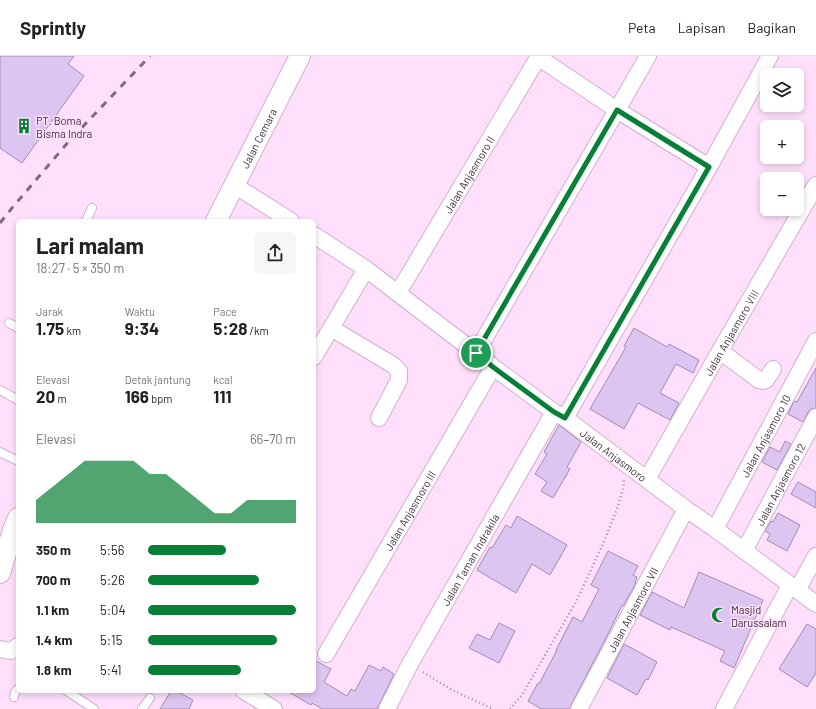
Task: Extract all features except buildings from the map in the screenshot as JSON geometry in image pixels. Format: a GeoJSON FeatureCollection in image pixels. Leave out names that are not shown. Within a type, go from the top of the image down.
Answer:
{"type":"FeatureCollection","features":[{"type":"Feature","properties":{"kind":"street","name":"Jalan Cemara"},"geometry":{"type":"LineString","coordinates":[[217,219],[300,56]]}},
{"type":"Feature","properties":{"kind":"street"},"geometry":{"type":"LineString","coordinates":[[476,353],[648,56]]}},
{"type":"Feature","properties":{"kind":"street","name":"Jalan Taman Indrakila"},"geometry":{"type":"LineString","coordinates":[[387,709],[410,664],[709,167],[770,56]]}},
{"type":"Feature","properties":{"kind":"street"},"geometry":{"type":"LineString","coordinates":[[538,57],[617,110],[709,167]]}},
{"type":"Feature","properties":{"kind":"street","name":"Jalan Anjasmoro II"},"geometry":{"type":"LineString","coordinates":[[398,293],[538,57]]}},
{"type":"Feature","properties":{"kind":"street"},"geometry":{"type":"LineString","coordinates":[[234,185],[288,219]]}},
{"type":"Feature","properties":{"kind":"street","name":"Jalan Anjasmoro VIII"},"geometry":{"type":"LineString","coordinates":[[647,480],[720,350],[816,185]]}},
{"type":"Feature","properties":{"kind":"street","name":"Jalan Anjasmoro"},"geometry":{"type":"LineString","coordinates":[[316,236],[366,269],[493,367],[816,604]]}},
{"type":"Feature","properties":{"kind":"street"},"geometry":{"type":"LineString","coordinates":[[316,354],[366,269]]}},
{"type":"Feature","properties":{"kind":"street"},"geometry":{"type":"LineString","coordinates":[[331,328],[393,365],[399,371],[399,380],[379,418]]}},
{"type":"Feature","properties":{"kind":"street","name":"Jalan Anjasmoro 10"},"geometry":{"type":"LineString","coordinates":[[715,529],[816,341]]}},
{"type":"Feature","properties":{"kind":"street"},"geometry":{"type":"LineString","coordinates":[[720,350],[759,380],[766,380],[773,369]]}},
{"type":"Feature","properties":{"kind":"street","name":"Jalan Anjasmoro III"},"geometry":{"type":"LineString","coordinates":[[326,654],[493,367]]}},
{"type":"Feature","properties":{"kind":"street","name":"Jalan Anjasmoro 12"},"geometry":{"type":"LineString","coordinates":[[744,551],[816,417]]}},
{"type":"Feature","properties":{"kind":"street","name":"Jalan Anjasmoro VII"},"geometry":{"type":"LineString","coordinates":[[579,709],[686,509]]}},
{"type":"Feature","properties":{"kind":"street"},"geometry":{"type":"LineString","coordinates":[[0,573],[16,523]]}},
{"type":"Feature","properties":{"kind":"street"},"geometry":{"type":"LineString","coordinates":[[724,709],[794,588],[816,556]]}},
{"type":"Feature","properties":{"kind":"street"},"geometry":{"type":"LineString","coordinates":[[247,693],[274,709]]}},
{"type":"Feature","properties":{"kind":"lane"},"geometry":{"type":"LineString","coordinates":[[87,219],[92,208]]}},
{"type":"Feature","properties":{"kind":"lane"},"geometry":{"type":"LineString","coordinates":[[9,323],[16,327]]}},
{"type":"Feature","properties":{"kind":"lane"},"geometry":{"type":"LineString","coordinates":[[0,390],[16,399]]}},
{"type":"Feature","properties":{"kind":"lane"},"geometry":{"type":"LineString","coordinates":[[0,452],[16,460]]}},
{"type":"Feature","properties":{"kind":"lane"},"geometry":{"type":"LineString","coordinates":[[14,697],[16,691]]}},
{"type":"Feature","properties":{"kind":"lane"},"geometry":{"type":"LineString","coordinates":[[70,693],[94,709]]}},
{"type":"Feature","properties":{"kind":"lane"},"geometry":{"type":"LineString","coordinates":[[142,709],[150,698]]}},
{"type":"Feature","properties":{"kind":"path"},"geometry":{"type":"LineString","coordinates":[[510,709],[522,695],[577,600],[618,509],[623,489],[626,464]]}},
{"type":"Feature","properties":{"kind":"path"},"geometry":{"type":"LineString","coordinates":[[410,664],[452,690],[493,709]]}},
{"type":"Feature","properties":{"kind":"railway"},"geometry":{"type":"LineString","coordinates":[[0,223],[70,140],[150,56]]}},
{"type":"Feature","properties":{"kind":"place","name":"PT. Boma Bisma Indra"},"geometry":{"type":"Point","coordinates":[24,126]}},
{"type":"Feature","properties":{"kind":"place","name":"Masjid Darussalam"},"geometry":{"type":"Point","coordinates":[719,615]}},
{"type":"Feature","properties":{"kind":"route"},"geometry":{"type":"LineString","coordinates":[[617,110],[709,167],[565,418],[554,412],[476,353],[617,110]]}}]}
